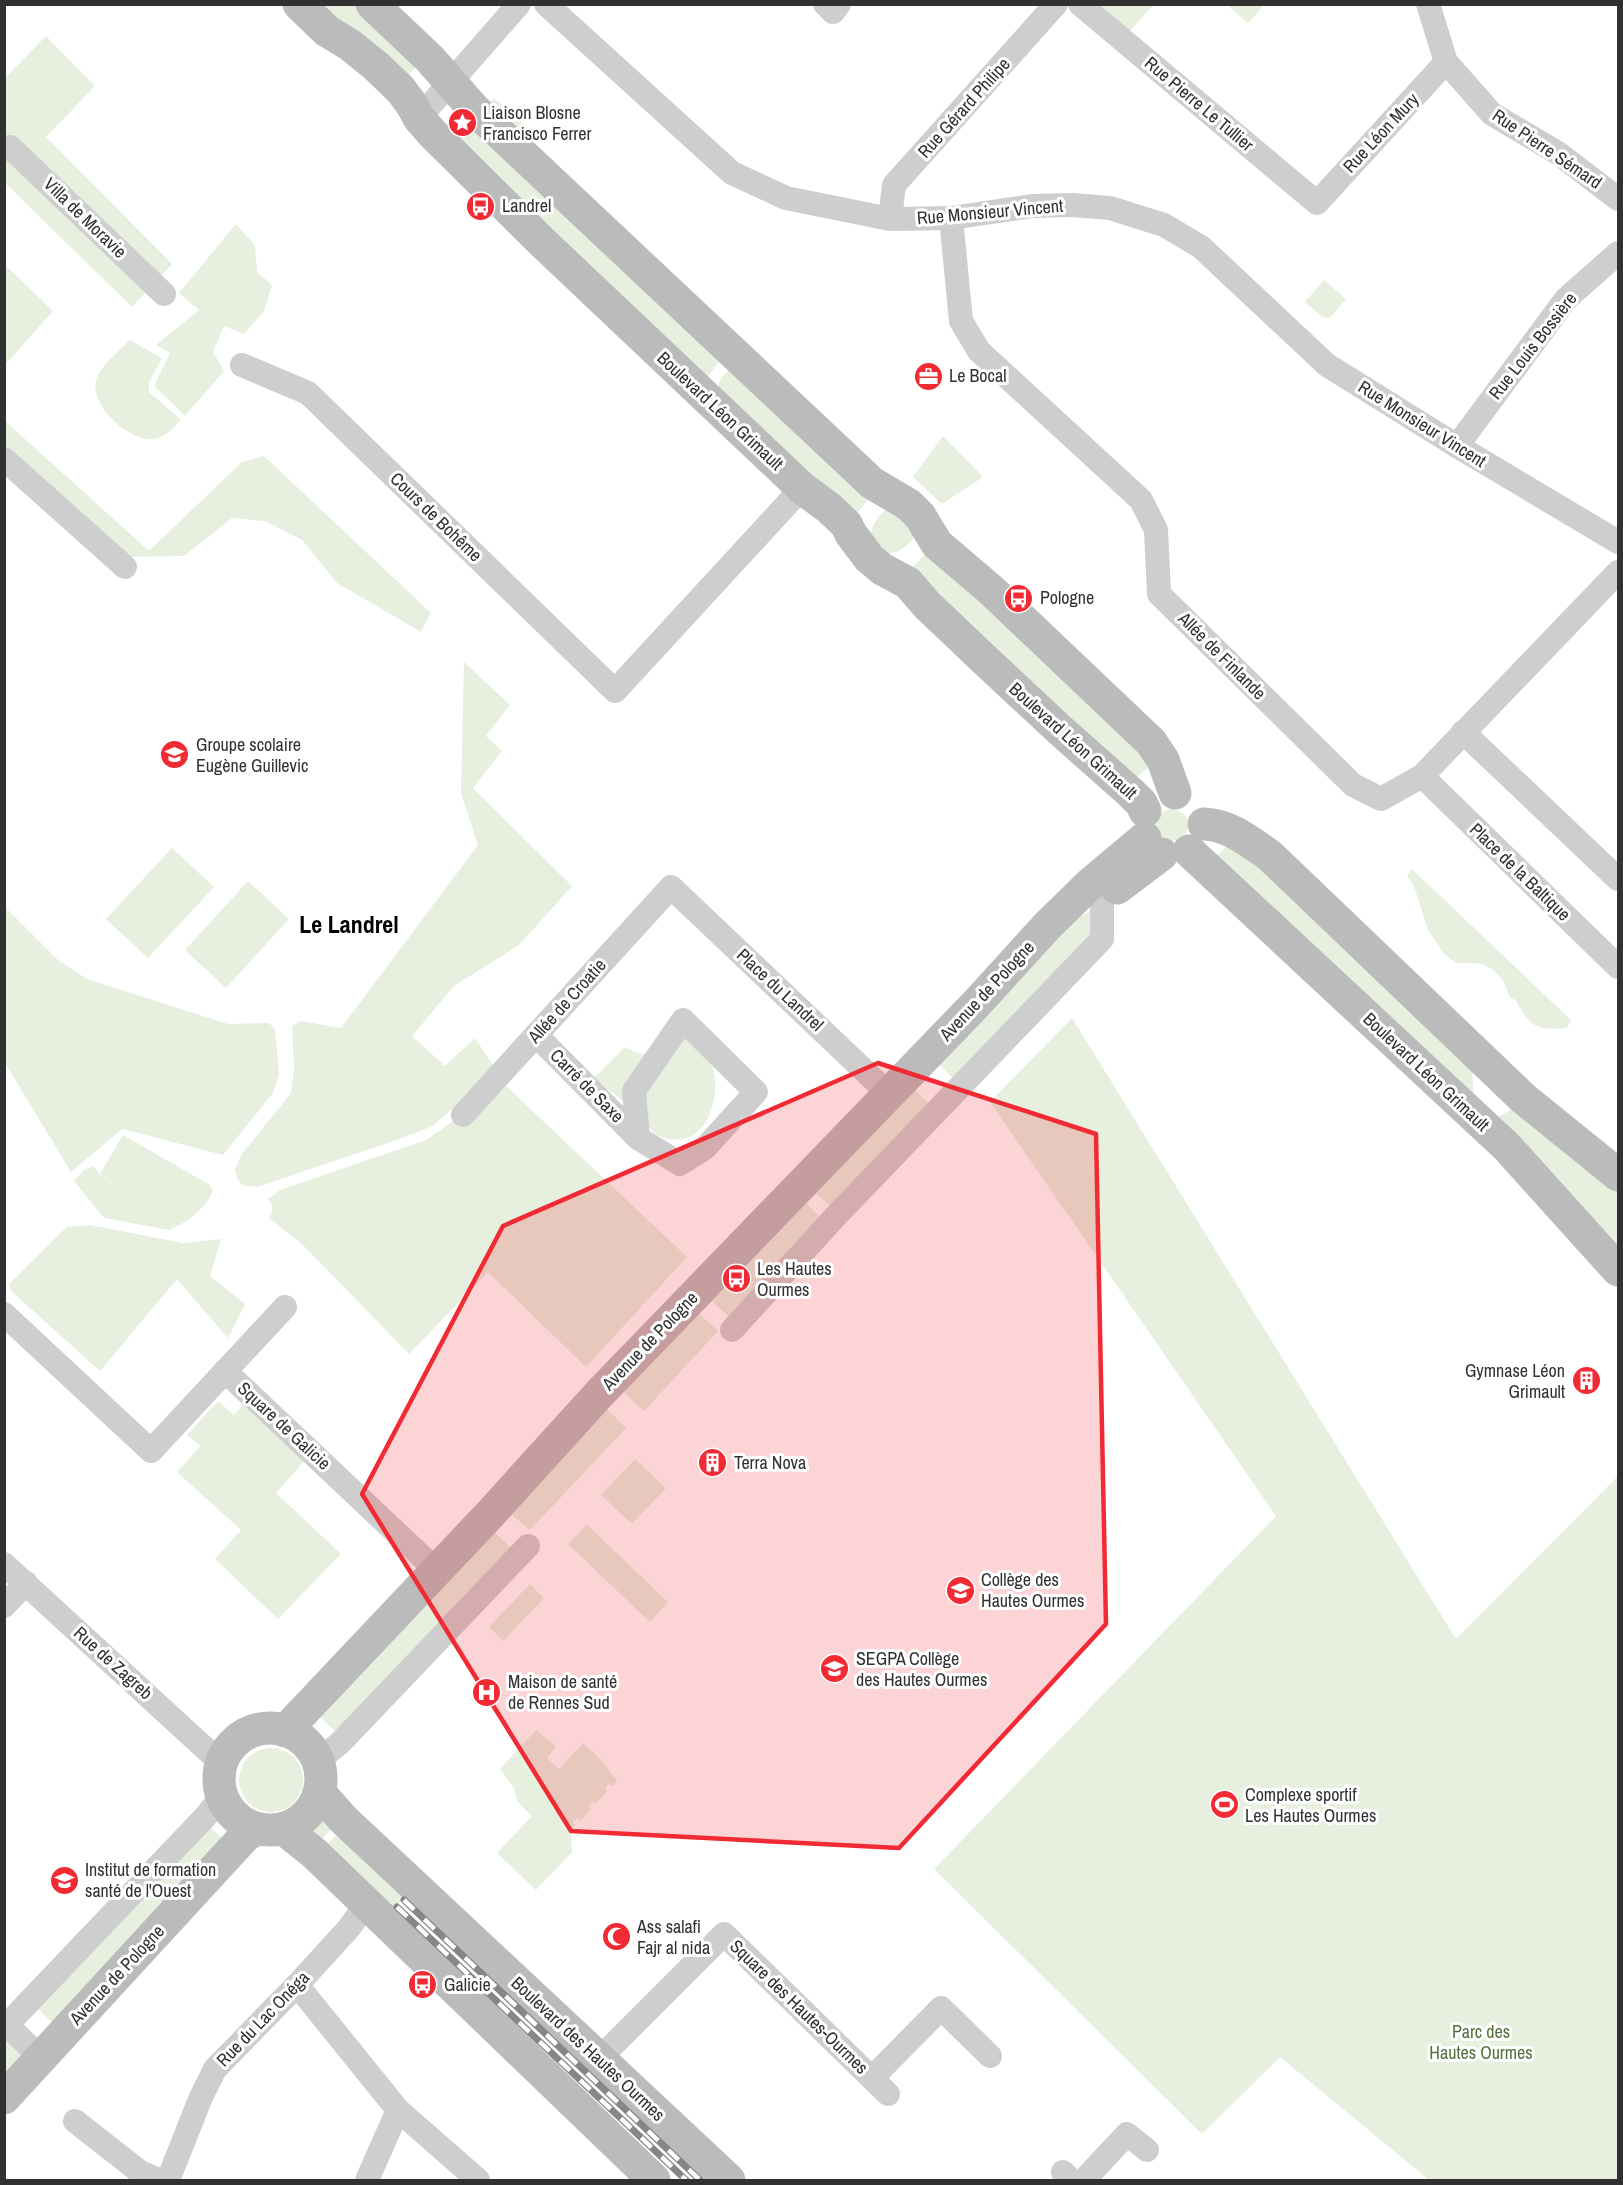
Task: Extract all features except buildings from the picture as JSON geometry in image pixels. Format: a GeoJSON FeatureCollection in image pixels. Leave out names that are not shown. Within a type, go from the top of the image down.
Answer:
{"type":"FeatureCollection","features":[{"type":"Feature","properties":{"kind":"main road","name":"Boulevard Léon Grimault"},"geometry":{"type":"LineString","coordinates":[[299,4],[327,31],[350,45],[384,74],[407,98],[418,118],[541,241],[802,488],[846,524],[869,558],[882,569],[908,583],[927,605],[1011,685],[1131,793],[1169,836],[1499,1140],[1613,1260]]}},
{"type":"Feature","properties":{"kind":"main road"},"geometry":{"type":"LineString","coordinates":[[372,4],[430,59],[473,108],[872,483],[909,505],[920,516],[944,552],[991,590],[1151,742],[1161,756],[1175,793],[1195,803],[1203,816],[1169,836]]}},
{"type":"Feature","properties":{"kind":"main road"},"geometry":{"type":"LineString","coordinates":[[1169,836],[1218,825],[1241,836],[1269,855],[1523,1098],[1618,1175]]}},
{"type":"Feature","properties":{"kind":"main road","name":"Avenue de Pologne"},"geometry":{"type":"LineString","coordinates":[[1070,905],[1118,887],[1169,836]]}},
{"type":"Feature","properties":{"kind":"main road","name":"Avenue de Pologne"},"geometry":{"type":"LineString","coordinates":[[285,1731],[600,1394],[976,1004],[1048,925],[1089,885],[1169,836]]}},
{"type":"Feature","properties":{"kind":"main road"},"geometry":{"type":"LineString","coordinates":[[270,1829],[296,1824],[307,1815],[315,1804],[320,1780],[315,1756],[308,1745],[298,1736],[271,1728],[256,1730],[244,1735],[234,1743],[221,1763],[219,1775],[222,1796],[235,1817],[270,1829],[314,1853],[654,2181]]}},
{"type":"Feature","properties":{"kind":"main road","name":"Boulevard des Hautes Ourmes"},"geometry":{"type":"LineString","coordinates":[[320,1780],[344,1820],[729,2181]]}},
{"type":"Feature","properties":{"kind":"main road","name":"Avenue de Pologne"},"geometry":{"type":"LineString","coordinates":[[4,2098],[246,1835],[270,1829]]}},
{"type":"Feature","properties":{"kind":"street"},"geometry":{"type":"LineString","coordinates":[[418,118],[519,4]]}},
{"type":"Feature","properties":{"kind":"street","name":"Rue Monsieur Vincent"},"geometry":{"type":"LineString","coordinates":[[546,4],[732,173],[786,198],[890,219],[951,218],[1032,206],[1072,205],[1110,208],[1164,225],[1201,247],[1327,365],[1456,446],[1618,542]]}},
{"type":"Feature","properties":{"kind":"street","name":"Rue Gérard Philipe"},"geometry":{"type":"LineString","coordinates":[[890,219],[894,185],[1056,4]]}},
{"type":"Feature","properties":{"kind":"street","name":"Rue Pierre Le Tullier"},"geometry":{"type":"LineString","coordinates":[[1080,4],[1317,203]]}},
{"type":"Feature","properties":{"kind":"street","name":"Rue Pierre Sémard"},"geometry":{"type":"LineString","coordinates":[[1428,4],[1446,62],[1492,114],[1558,153],[1618,199]]}},
{"type":"Feature","properties":{"kind":"street","name":"Rue Léon Mury"},"geometry":{"type":"LineString","coordinates":[[1317,203],[1446,62]]}},
{"type":"Feature","properties":{"kind":"street","name":"Villa de Moravie"},"geometry":{"type":"LineString","coordinates":[[4,148],[10,147],[164,294]]}},
{"type":"Feature","properties":{"kind":"street","name":"Allée de Finlande"},"geometry":{"type":"LineString","coordinates":[[951,218],[961,321],[979,351],[1141,500],[1156,530],[1159,594],[1353,785],[1381,799],[1422,776],[1618,572]]}},
{"type":"Feature","properties":{"kind":"street","name":"Rue Louis Bossière"},"geometry":{"type":"LineString","coordinates":[[1456,446],[1566,299],[1618,253]]}},
{"type":"Feature","properties":{"kind":"street","name":"Cours de Bohême"},"geometry":{"type":"LineString","coordinates":[[242,365],[309,393],[615,691],[802,488]]}},
{"type":"Feature","properties":{"kind":"street"},"geometry":{"type":"LineString","coordinates":[[4,459],[125,567]]}},
{"type":"Feature","properties":{"kind":"street"},"geometry":{"type":"LineString","coordinates":[[1463,732],[1618,879]]}},
{"type":"Feature","properties":{"kind":"street","name":"Place de la Baltique"},"geometry":{"type":"LineString","coordinates":[[1422,776],[1618,967]]}},
{"type":"Feature","properties":{"kind":"street","name":"Allée de Croatie"},"geometry":{"type":"LineString","coordinates":[[463,1115],[671,887]]}},
{"type":"Feature","properties":{"kind":"street","name":"Place du Landrel"},"geometry":{"type":"LineString","coordinates":[[671,887],[889,1094]]}},
{"type":"Feature","properties":{"kind":"street"},"geometry":{"type":"LineString","coordinates":[[732,1330],[834,1218],[1102,939],[1102,894]]}},
{"type":"Feature","properties":{"kind":"street","name":"Carré de Saxe"},"geometry":{"type":"LineString","coordinates":[[536,1035],[638,1138],[680,1164],[705,1148],[756,1092],[683,1020],[634,1091],[638,1138]]}},
{"type":"Feature","properties":{"kind":"street"},"geometry":{"type":"LineString","coordinates":[[225,1371],[285,1307]]}},
{"type":"Feature","properties":{"kind":"street","name":"Square de Galicie"},"geometry":{"type":"LineString","coordinates":[[4,1314],[150,1451],[225,1371],[437,1571]]}},
{"type":"Feature","properties":{"kind":"street"},"geometry":{"type":"LineString","coordinates":[[320,1780],[324,1756],[340,1743],[528,1546]]}},
{"type":"Feature","properties":{"kind":"street","name":"Rue de Zagreb"},"geometry":{"type":"LineString","coordinates":[[4,1564],[221,1763]]}},
{"type":"Feature","properties":{"kind":"street"},"geometry":{"type":"LineString","coordinates":[[4,1606],[26,1583]]}},
{"type":"Feature","properties":{"kind":"street"},"geometry":{"type":"LineString","coordinates":[[41,2058],[6,2026],[205,1817],[222,1796]]}},
{"type":"Feature","properties":{"kind":"street","name":"Rue du Lac Onéga"},"geometry":{"type":"LineString","coordinates":[[168,2181],[201,2097],[215,2069],[297,1985],[349,1928],[366,1904]]}},
{"type":"Feature","properties":{"kind":"street","name":"Square des Hautes-Ourmes"},"geometry":{"type":"LineString","coordinates":[[599,2059],[724,1934],[880,2086],[941,2008],[990,2056]]}},
{"type":"Feature","properties":{"kind":"street"},"geometry":{"type":"LineString","coordinates":[[297,1985],[398,2110],[478,2181]]}},
{"type":"Feature","properties":{"kind":"street"},"geometry":{"type":"LineString","coordinates":[[367,2181],[398,2110]]}},
{"type":"Feature","properties":{"kind":"street"},"geometry":{"type":"LineString","coordinates":[[75,2121],[140,2172],[159,2181]]}},
{"type":"Feature","properties":{"kind":"street"},"geometry":{"type":"LineString","coordinates":[[1073,2178],[1127,2134],[1148,2150]]}},
{"type":"Feature","properties":{"kind":"highlighted area"},"geometry":{"type":"Polygon","coordinates":[[[878,1063],[1096,1134],[1106,1624],[899,1848],[571,1831],[362,1494],[503,1226],[878,1063]]]}},
{"type":"Feature","properties":{"kind":"green space"},"geometry":{"type":"Polygon","coordinates":[[[313,5],[357,5],[425,58],[401,82],[313,5]]]}},
{"type":"Feature","properties":{"kind":"green space"},"geometry":{"type":"Polygon","coordinates":[[[1096,5],[1153,5],[1129,32],[1096,5]]]}},
{"type":"Feature","properties":{"kind":"green space"},"geometry":{"type":"Polygon","coordinates":[[[1227,5],[1264,5],[1248,23],[1227,5]]]}},
{"type":"Feature","properties":{"kind":"green space"},"geometry":{"type":"Polygon","coordinates":[[[46,36],[95,86],[46,137],[172,264],[132,307],[5,183],[4,79],[46,36]]]}},
{"type":"Feature","properties":{"kind":"green space"},"geometry":{"type":"Polygon","coordinates":[[[494,98],[528,129],[522,136],[487,106],[494,98]]]}},
{"type":"Feature","properties":{"kind":"green space"},"geometry":{"type":"Polygon","coordinates":[[[474,117],[721,361],[707,377],[453,141],[474,117]]]}},
{"type":"Feature","properties":{"kind":"green space"},"geometry":{"type":"Polygon","coordinates":[[[236,224],[255,245],[257,272],[272,285],[264,311],[244,334],[224,326],[213,352],[224,371],[185,416],[154,386],[170,353],[156,345],[199,310],[179,293],[236,224]]]}},
{"type":"Feature","properties":{"kind":"green space"},"geometry":{"type":"Polygon","coordinates":[[[5,265],[53,311],[5,365],[5,265]]]}},
{"type":"Feature","properties":{"kind":"green space"},"geometry":{"type":"Polygon","coordinates":[[[1324,280],[1346,299],[1330,318],[1322,317],[1305,302],[1324,280]]]}},
{"type":"Feature","properties":{"kind":"green space"},"geometry":{"type":"Polygon","coordinates":[[[130,340],[162,358],[149,382],[149,392],[181,420],[159,438],[145,439],[124,429],[105,411],[96,390],[98,374],[130,340]]]}},
{"type":"Feature","properties":{"kind":"green space"},"geometry":{"type":"Polygon","coordinates":[[[730,370],[872,496],[853,517],[718,387],[721,377],[730,370]]]}},
{"type":"Feature","properties":{"kind":"green space"},"geometry":{"type":"Polygon","coordinates":[[[4,420],[149,551],[242,462],[264,456],[431,613],[421,632],[337,583],[302,540],[265,521],[232,518],[184,556],[126,557],[5,457],[4,420]]]}},
{"type":"Feature","properties":{"kind":"green space"},"geometry":{"type":"Polygon","coordinates":[[[943,436],[983,477],[942,504],[913,477],[943,436]]]}},
{"type":"Feature","properties":{"kind":"green space"},"geometry":{"type":"Polygon","coordinates":[[[893,507],[915,536],[899,551],[886,553],[870,539],[870,534],[880,515],[893,507]]]}},
{"type":"Feature","properties":{"kind":"green space"},"geometry":{"type":"Polygon","coordinates":[[[928,551],[1124,725],[1149,767],[1132,781],[1032,689],[913,567],[928,551]]]}},
{"type":"Feature","properties":{"kind":"green space"},"geometry":{"type":"Polygon","coordinates":[[[464,662],[510,705],[486,736],[502,751],[473,788],[572,886],[519,945],[454,986],[412,1036],[445,1066],[475,1038],[496,1070],[433,1126],[257,1187],[242,1185],[235,1169],[242,1154],[291,1093],[294,1069],[292,1026],[301,1021],[341,1028],[478,845],[461,793],[464,662]]]}},
{"type":"Feature","properties":{"kind":"green space"},"geometry":{"type":"Polygon","coordinates":[[[1172,809],[1183,814],[1188,825],[1183,836],[1172,841],[1161,836],[1156,825],[1161,814],[1172,809]]]}},
{"type":"Feature","properties":{"kind":"green space"},"geometry":{"type":"Polygon","coordinates":[[[1232,841],[1472,1062],[1474,1107],[1219,862],[1218,855],[1232,841]]]}},
{"type":"Feature","properties":{"kind":"green space"},"geometry":{"type":"Polygon","coordinates":[[[172,848],[214,887],[148,958],[106,919],[172,848]]]}},
{"type":"Feature","properties":{"kind":"green space"},"geometry":{"type":"Polygon","coordinates":[[[1412,869],[1572,1021],[1566,1028],[1548,1029],[1535,1025],[1525,1016],[1516,1000],[1510,998],[1503,980],[1492,969],[1478,963],[1456,963],[1444,954],[1428,930],[1414,886],[1407,876],[1412,869]]]}},
{"type":"Feature","properties":{"kind":"green space"},"geometry":{"type":"Polygon","coordinates":[[[248,881],[289,919],[226,988],[185,950],[248,881]]]}},
{"type":"Feature","properties":{"kind":"green space"},"geometry":{"type":"Polygon","coordinates":[[[4,906],[58,960],[87,979],[228,1024],[269,1023],[275,1029],[279,1075],[273,1093],[223,1155],[122,1129],[71,1172],[5,1063],[4,906]]]}},
{"type":"Feature","properties":{"kind":"green space"},"geometry":{"type":"Polygon","coordinates":[[[1099,907],[1096,930],[956,1081],[932,1058],[1054,929],[1099,907]]]}},
{"type":"Feature","properties":{"kind":"green space","name":"Parc des Hautes Ourmes"},"geometry":{"type":"Polygon","coordinates":[[[1072,1018],[1456,1639],[1618,1476],[1618,2180],[1429,2180],[1280,2057],[1202,2134],[934,1869],[1276,1516],[990,1102],[1072,1018]]]}},
{"type":"Feature","properties":{"kind":"green space"},"geometry":{"type":"Polygon","coordinates":[[[686,1032],[705,1052],[712,1065],[715,1092],[713,1105],[701,1129],[679,1140],[665,1138],[650,1129],[630,1107],[594,1078],[625,1047],[637,1053],[654,1055],[686,1032]]]}},
{"type":"Feature","properties":{"kind":"green space"},"geometry":{"type":"Polygon","coordinates":[[[908,1083],[931,1106],[833,1209],[809,1186],[908,1083]]]}},
{"type":"Feature","properties":{"kind":"green space"},"geometry":{"type":"Polygon","coordinates":[[[505,1085],[687,1257],[586,1367],[488,1272],[409,1354],[302,1244],[269,1218],[273,1208],[268,1199],[280,1190],[426,1140],[505,1085]]]}},
{"type":"Feature","properties":{"kind":"green space"},"geometry":{"type":"Polygon","coordinates":[[[1521,1104],[1618,1183],[1618,1255],[1491,1121],[1521,1104]]]}},
{"type":"Feature","properties":{"kind":"green space"},"geometry":{"type":"Polygon","coordinates":[[[123,1135],[210,1185],[213,1191],[200,1210],[169,1230],[104,1218],[74,1181],[84,1170],[94,1166],[100,1175],[123,1188],[100,1174],[123,1135]]]}},
{"type":"Feature","properties":{"kind":"green space"},"geometry":{"type":"Polygon","coordinates":[[[800,1197],[823,1220],[728,1316],[712,1301],[739,1274],[766,1233],[800,1197]]]}},
{"type":"Feature","properties":{"kind":"green space"},"geometry":{"type":"Polygon","coordinates":[[[90,1225],[183,1243],[221,1239],[210,1276],[245,1304],[228,1338],[177,1279],[100,1371],[11,1291],[9,1284],[67,1227],[90,1225]]]}},
{"type":"Feature","properties":{"kind":"green space"},"geometry":{"type":"Polygon","coordinates":[[[694,1309],[718,1331],[644,1411],[620,1389],[694,1309]]]}},
{"type":"Feature","properties":{"kind":"green space"},"geometry":{"type":"Polygon","coordinates":[[[218,1401],[234,1415],[246,1402],[307,1458],[276,1493],[341,1554],[278,1619],[215,1559],[241,1530],[177,1472],[200,1446],[187,1435],[218,1401]]]}},
{"type":"Feature","properties":{"kind":"green space"},"geometry":{"type":"Polygon","coordinates":[[[604,1406],[626,1428],[530,1530],[513,1516],[512,1503],[604,1406]]]}},
{"type":"Feature","properties":{"kind":"green space"},"geometry":{"type":"Polygon","coordinates":[[[635,1459],[666,1488],[632,1524],[601,1495],[635,1459]]]}},
{"type":"Feature","properties":{"kind":"green space"},"geometry":{"type":"Polygon","coordinates":[[[587,1525],[668,1602],[650,1622],[568,1544],[587,1525]]]}},
{"type":"Feature","properties":{"kind":"green space"},"geometry":{"type":"Polygon","coordinates":[[[488,1526],[511,1548],[336,1732],[320,1717],[488,1526]]]}},
{"type":"Feature","properties":{"kind":"green space"},"geometry":{"type":"Polygon","coordinates":[[[530,1584],[544,1598],[503,1641],[489,1627],[530,1584]]]}},
{"type":"Feature","properties":{"kind":"green space"},"geometry":{"type":"Polygon","coordinates":[[[536,1730],[556,1747],[547,1758],[559,1769],[583,1743],[602,1761],[617,1781],[605,1788],[607,1791],[595,1804],[592,1802],[588,1806],[591,1809],[580,1821],[577,1818],[573,1822],[575,1825],[569,1831],[572,1852],[536,1890],[497,1853],[532,1816],[517,1801],[514,1788],[500,1769],[536,1730]]]}},
{"type":"Feature","properties":{"kind":"green space"},"geometry":{"type":"Polygon","coordinates":[[[271,1748],[289,1754],[297,1762],[303,1780],[297,1798],[289,1806],[271,1812],[253,1806],[245,1798],[239,1780],[245,1762],[253,1754],[271,1748]]]}},
{"type":"Feature","properties":{"kind":"green space"},"geometry":{"type":"Polygon","coordinates":[[[324,1808],[338,1822],[316,1845],[302,1831],[324,1808]]]}},
{"type":"Feature","properties":{"kind":"green space"},"geometry":{"type":"Polygon","coordinates":[[[208,1825],[228,1844],[59,2029],[36,2007],[208,1825]]]}},
{"type":"Feature","properties":{"kind":"green space"},"geometry":{"type":"Polygon","coordinates":[[[344,1827],[411,1890],[389,1914],[321,1851],[344,1827]]]}},
{"type":"Feature","properties":{"kind":"green space"},"geometry":{"type":"Polygon","coordinates":[[[4,2039],[30,2058],[5,2086],[4,2039]]]}},
{"type":"Feature","properties":{"kind":"railway"},"geometry":{"type":"LineString","coordinates":[[404,1900],[700,2180]]}},
{"type":"Feature","properties":{"kind":"railway"},"geometry":{"type":"LineString","coordinates":[[397,1907],[686,2180]]}},
{"type":"Feature","properties":{"kind":"place","name":"Liaison Blosne Francisco Ferrer"},"geometry":{"type":"Point","coordinates":[462,123]}},
{"type":"Feature","properties":{"kind":"place","name":"Landrel"},"geometry":{"type":"Point","coordinates":[481,206]}},
{"type":"Feature","properties":{"kind":"place","name":"Le Bocal"},"geometry":{"type":"Point","coordinates":[928,376]}},
{"type":"Feature","properties":{"kind":"place","name":"Pologne"},"geometry":{"type":"Point","coordinates":[1019,598]}},
{"type":"Feature","properties":{"kind":"place","name":"Groupe scolaire Eugène Guillevic"},"geometry":{"type":"Point","coordinates":[175,755]}},
{"type":"Feature","properties":{"kind":"place","name":"Les Hautes Ourmes"},"geometry":{"type":"Point","coordinates":[736,1279]}},
{"type":"Feature","properties":{"kind":"place","name":"Gymnase Léon Grimault"},"geometry":{"type":"Point","coordinates":[1586,1381]}},
{"type":"Feature","properties":{"kind":"place","name":"Terra Nova"},"geometry":{"type":"Point","coordinates":[713,1463]}},
{"type":"Feature","properties":{"kind":"place","name":"Collège des Hautes Ourmes"},"geometry":{"type":"Point","coordinates":[960,1590]}},
{"type":"Feature","properties":{"kind":"place","name":"SEGPA Collège des Hautes Ourmes"},"geometry":{"type":"Point","coordinates":[835,1669]}},
{"type":"Feature","properties":{"kind":"place","name":"Maison de santé de Rennes Sud"},"geometry":{"type":"Point","coordinates":[487,1692]}},
{"type":"Feature","properties":{"kind":"place","name":"Complexe sportif Les Hautes Ourmes"},"geometry":{"type":"Point","coordinates":[1224,1805]}},
{"type":"Feature","properties":{"kind":"place","name":"Institut de formation santé de l'Ouest"},"geometry":{"type":"Point","coordinates":[64,1880]}},
{"type":"Feature","properties":{"kind":"place","name":"Ass salafi Fajr al nida"},"geometry":{"type":"Point","coordinates":[616,1937]}},
{"type":"Feature","properties":{"kind":"place","name":"Galicie"},"geometry":{"type":"Point","coordinates":[423,1985]}},
{"type":"Feature","properties":{"kind":"district","name":"Le Landrel"},"geometry":{"type":"Point","coordinates":[349,925]}}]}
